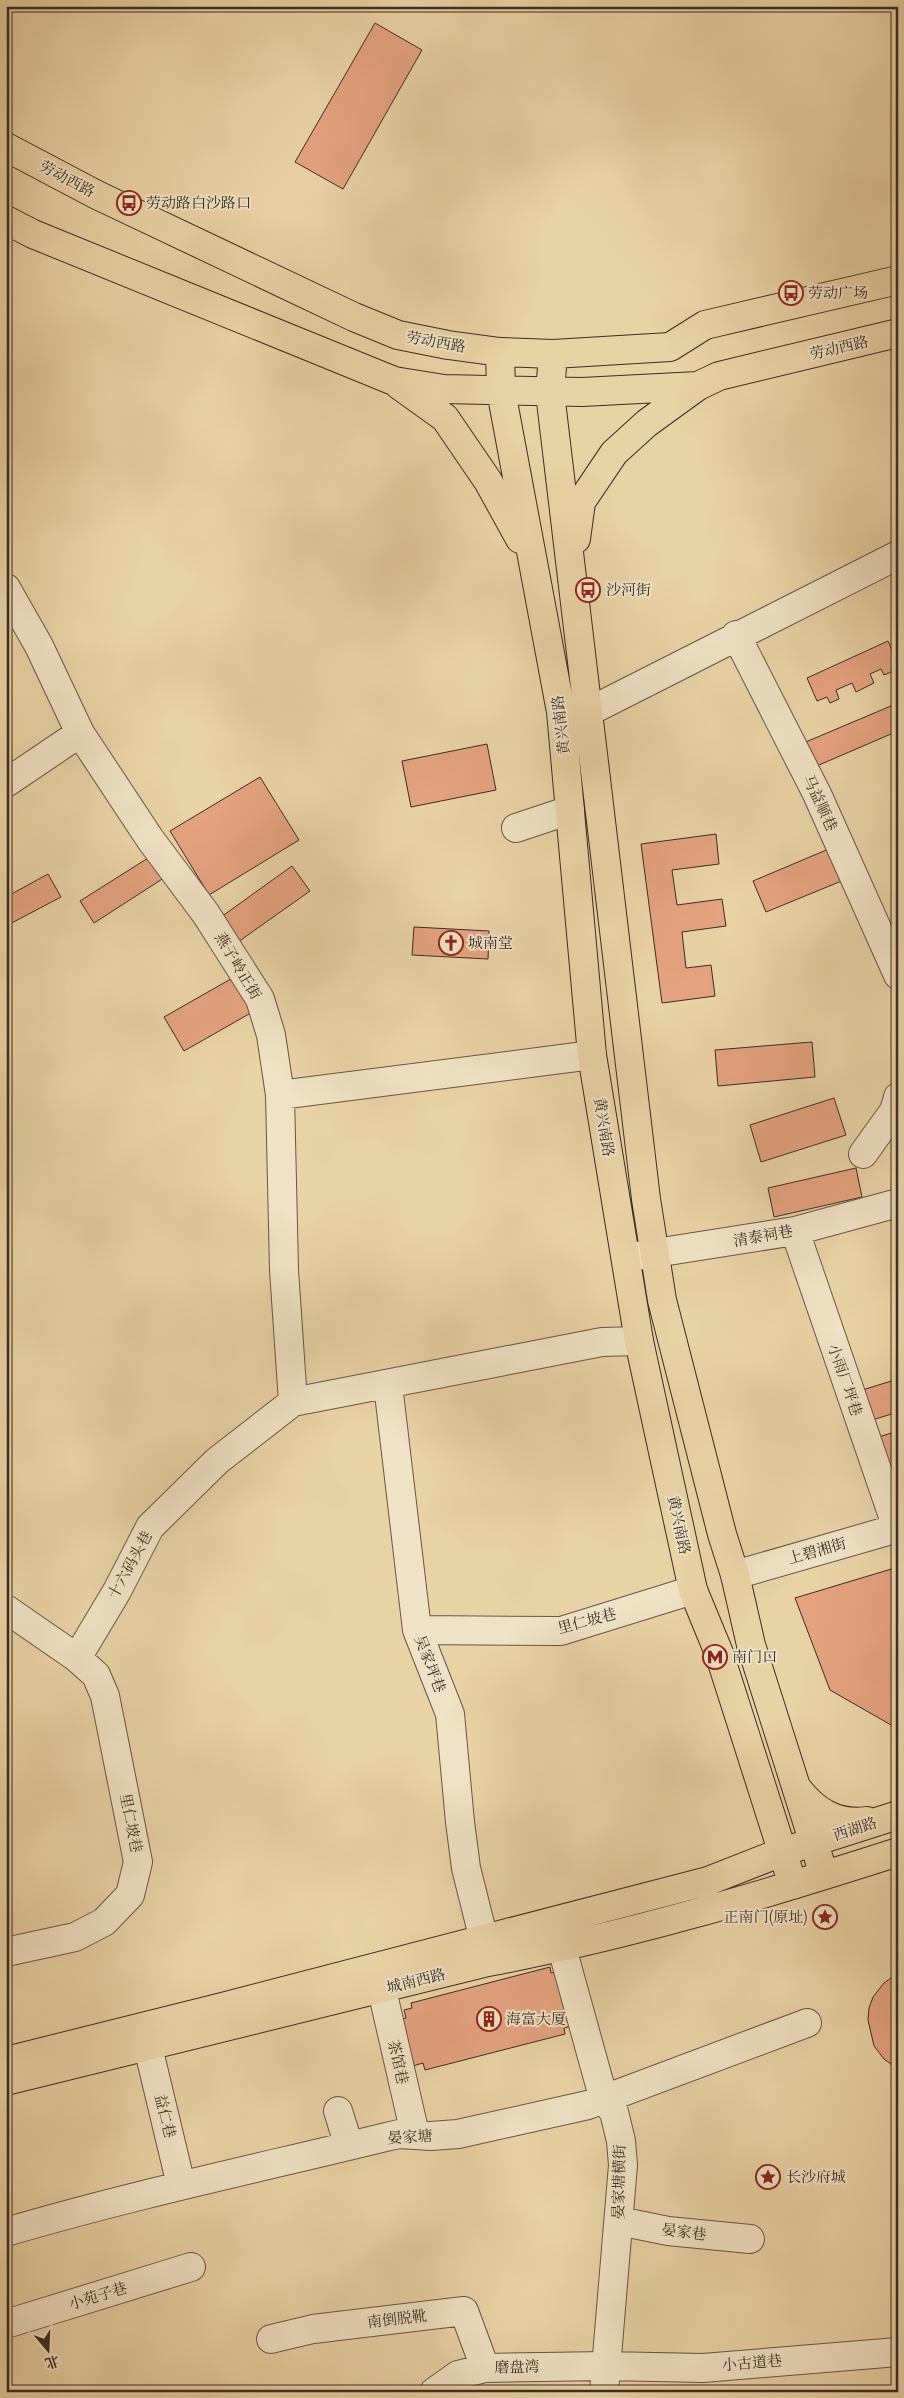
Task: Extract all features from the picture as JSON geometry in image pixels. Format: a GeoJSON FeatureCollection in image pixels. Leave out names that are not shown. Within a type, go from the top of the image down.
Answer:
{"type":"FeatureCollection","features":[{"type":"Feature","properties":{"kind":"main road","name":"劳动西路"},"geometry":{"type":"LineString","coordinates":[[6,147],[97,195],[354,317],[398,335],[448,345],[500,352],[552,354],[670,347],[705,325],[898,280]]}},
{"type":"Feature","properties":{"kind":"main road","name":"劳动西路"},"geometry":{"type":"LineString","coordinates":[[6,220],[33,234],[394,381],[444,389],[550,393],[698,386],[719,376],[898,333]]}},
{"type":"Feature","properties":{"kind":"main road","name":"黄兴南路"},"geometry":{"type":"LineString","coordinates":[[500,352],[501,391],[561,712],[592,1055],[639,1341],[693,1590],[718,1653],[793,1886]]}},
{"type":"Feature","properties":{"kind":"main road","name":"黄兴南路"},"geometry":{"type":"LineString","coordinates":[[552,354],[550,393],[571,583],[645,1189],[662,1300],[722,1534],[736,1575],[751,1645],[824,1876]]}},
{"type":"Feature","properties":{"kind":"main road"},"geometry":{"type":"LineString","coordinates":[[394,381],[446,418],[488,480],[512,520],[537,579]]}},
{"type":"Feature","properties":{"kind":"main road"},"geometry":{"type":"LineString","coordinates":[[571,583],[581,502],[614,453],[647,423],[698,386]]}},
{"type":"Feature","properties":{"kind":"main road"},"geometry":{"type":"LineString","coordinates":[[795,1785],[812,1807],[834,1818],[861,1822],[892,1817]]}},
{"type":"Feature","properties":{"kind":"main road"},"geometry":{"type":"LineString","coordinates":[[708,1881],[736,1866],[752,1849],[763,1824],[763,1792]]}},
{"type":"Feature","properties":{"kind":"main road","name":"西湖路"},"geometry":{"type":"LineString","coordinates":[[813,1842],[892,1817]]}},
{"type":"Feature","properties":{"kind":"main road","name":"城南西路"},"geometry":{"type":"LineString","coordinates":[[6,2060],[484,1940],[708,1881],[813,1842]]}},
{"type":"Feature","properties":{"kind":"main road"},"geometry":{"type":"LineString","coordinates":[[824,1876],[898,1852]]}},
{"type":"Feature","properties":{"kind":"main road","name":"城南西路"},"geometry":{"type":"LineString","coordinates":[[6,2081],[382,1990],[488,1962],[562,1948],[824,1876]]}},
{"type":"Feature","properties":{"kind":"street"},"geometry":{"type":"LineString","coordinates":[[588,712],[736,635],[898,555]]}},
{"type":"Feature","properties":{"kind":"street","name":"燕子岭正街"},"geometry":{"type":"LineString","coordinates":[[6,588],[39,646],[80,733],[150,839],[206,914],[260,999],[271,1036],[280,1095],[284,1270],[294,1402]]}},
{"type":"Feature","properties":{"kind":"street","name":"马益顺巷"},"geometry":{"type":"LineString","coordinates":[[736,635],[817,794],[898,975]]}},
{"type":"Feature","properties":{"kind":"street"},"geometry":{"type":"LineString","coordinates":[[6,783],[80,733]]}},
{"type":"Feature","properties":{"kind":"street"},"geometry":{"type":"LineString","coordinates":[[516,828],[570,810]]}},
{"type":"Feature","properties":{"kind":"street"},"geometry":{"type":"LineString","coordinates":[[280,1095],[592,1055]]}},
{"type":"Feature","properties":{"kind":"street"},"geometry":{"type":"LineString","coordinates":[[862,1154],[894,1111],[898,1097]]}},
{"type":"Feature","properties":{"kind":"street","name":"清泰祠巷"},"geometry":{"type":"LineString","coordinates":[[626,1258],[795,1231],[898,1202]]}},
{"type":"Feature","properties":{"kind":"street","name":"小雨厂坪巷"},"geometry":{"type":"LineString","coordinates":[[795,1231],[897,1528]]}},
{"type":"Feature","properties":{"kind":"street"},"geometry":{"type":"LineString","coordinates":[[294,1402],[602,1342],[639,1341]]}},
{"type":"Feature","properties":{"kind":"street","name":"吴家坪巷"},"geometry":{"type":"LineString","coordinates":[[388,1385],[417,1630],[450,1714],[466,1868],[484,1940]]}},
{"type":"Feature","properties":{"kind":"street","name":"十六码头巷"},"geometry":{"type":"LineString","coordinates":[[77,1658],[117,1591],[150,1528],[217,1462],[294,1402]]}},
{"type":"Feature","properties":{"kind":"street","name":"上碧湘街"},"geometry":{"type":"LineString","coordinates":[[736,1575],[897,1528]]}},
{"type":"Feature","properties":{"kind":"street","name":"里仁坡巷"},"geometry":{"type":"LineString","coordinates":[[417,1630],[561,1631],[693,1590]]}},
{"type":"Feature","properties":{"kind":"street","name":"里仁坡巷"},"geometry":{"type":"LineString","coordinates":[[6,1609],[77,1658],[96,1675],[105,1696],[138,1862],[130,1896],[104,1922],[75,1937],[6,1952]]}},
{"type":"Feature","properties":{"kind":"street","name":"晏家塘横街"},"geometry":{"type":"LineString","coordinates":[[562,1948],[604,2100],[614,2112],[621,2141],[622,2180],[605,2379]]}},
{"type":"Feature","properties":{"kind":"street","name":"茶馆巷"},"geometry":{"type":"LineString","coordinates":[[382,1990],[415,2134]]}},
{"type":"Feature","properties":{"kind":"street","name":"晏家塘"},"geometry":{"type":"LineString","coordinates":[[6,2232],[182,2184],[386,2137],[415,2134],[431,2136],[458,2134],[505,2125],[604,2100],[807,2023]]}},
{"type":"Feature","properties":{"kind":"street","name":"益仁巷"},"geometry":{"type":"LineString","coordinates":[[148,2047],[182,2184]]}},
{"type":"Feature","properties":{"kind":"street"},"geometry":{"type":"LineString","coordinates":[[338,2110],[348,2146]]}},
{"type":"Feature","properties":{"kind":"street","name":"晏家巷"},"geometry":{"type":"LineString","coordinates":[[619,2221],[668,2231],[750,2239]]}},
{"type":"Feature","properties":{"kind":"street","name":"小苑子巷"},"geometry":{"type":"LineString","coordinates":[[6,2324],[191,2267]]}},
{"type":"Feature","properties":{"kind":"street","name":"南倒脱靴"},"geometry":{"type":"LineString","coordinates":[[271,2339],[314,2329],[464,2311],[485,2368]]}},
{"type":"Feature","properties":{"kind":"street","name":"小古道巷"},"geometry":{"type":"LineString","coordinates":[[605,2379],[703,2368],[898,2352]]}},
{"type":"Feature","properties":{"kind":"street","name":"磨盘湾"},"geometry":{"type":"LineString","coordinates":[[434,2392],[458,2375],[485,2368],[605,2379]]}},
{"type":"Feature","properties":{"kind":"building"},"geometry":{"type":"Polygon","coordinates":[[[375,23],[422,50],[343,189],[295,162],[375,23]]]}},
{"type":"Feature","properties":{"kind":"building"},"geometry":{"type":"Polygon","coordinates":[[[888,641],[898,662],[894,665],[896,670],[884,675],[881,669],[870,674],[874,683],[856,692],[852,683],[836,690],[839,699],[830,703],[827,697],[817,701],[807,678],[888,641]]]}},
{"type":"Feature","properties":{"kind":"building"},"geometry":{"type":"Polygon","coordinates":[[[898,703],[898,731],[812,768],[801,744],[898,703]]]}},
{"type":"Feature","properties":{"kind":"building"},"geometry":{"type":"Polygon","coordinates":[[[487,744],[496,790],[411,807],[402,761],[487,744]]]}},
{"type":"Feature","properties":{"kind":"building"},"geometry":{"type":"Polygon","coordinates":[[[260,777],[299,840],[209,895],[170,831],[260,777]]]}},
{"type":"Feature","properties":{"kind":"building"},"geometry":{"type":"Polygon","coordinates":[[[716,834],[719,864],[672,870],[677,905],[722,899],[726,926],[682,932],[686,968],[711,965],[715,996],[662,1003],[641,844],[716,834]]]}},
{"type":"Feature","properties":{"kind":"building"},"geometry":{"type":"Polygon","coordinates":[[[831,848],[844,880],[766,912],[753,881],[831,848]]]}},
{"type":"Feature","properties":{"kind":"building"},"geometry":{"type":"Polygon","coordinates":[[[156,853],[170,874],[94,923],[80,901],[156,853]]]}},
{"type":"Feature","properties":{"kind":"building"},"geometry":{"type":"Polygon","coordinates":[[[292,866],[310,891],[238,942],[221,917],[292,866]]]}},
{"type":"Feature","properties":{"kind":"building"},"geometry":{"type":"Polygon","coordinates":[[[48,874],[61,897],[6,926],[6,897],[48,874]]]}},
{"type":"Feature","properties":{"kind":"building","name":"城南堂"},"geometry":{"type":"Polygon","coordinates":[[[414,927],[489,931],[488,959],[412,955],[414,927]]]}},
{"type":"Feature","properties":{"kind":"building"},"geometry":{"type":"Polygon","coordinates":[[[236,976],[256,1010],[184,1051],[164,1017],[236,976]]]}},
{"type":"Feature","properties":{"kind":"building"},"geometry":{"type":"Polygon","coordinates":[[[812,1042],[815,1077],[718,1086],[715,1050],[812,1042]]]}},
{"type":"Feature","properties":{"kind":"building"},"geometry":{"type":"Polygon","coordinates":[[[834,1098],[846,1135],[761,1162],[750,1125],[834,1098]]]}},
{"type":"Feature","properties":{"kind":"building"},"geometry":{"type":"Polygon","coordinates":[[[856,1168],[862,1197],[774,1217],[768,1188],[856,1168]]]}},
{"type":"Feature","properties":{"kind":"building"},"geometry":{"type":"Polygon","coordinates":[[[898,1379],[898,1412],[869,1421],[859,1391],[898,1379]]]}},
{"type":"Feature","properties":{"kind":"building"},"geometry":{"type":"Polygon","coordinates":[[[898,1431],[898,1477],[886,1481],[872,1439],[898,1431]]]}},
{"type":"Feature","properties":{"kind":"building"},"geometry":{"type":"Polygon","coordinates":[[[898,1567],[898,1729],[830,1690],[795,1598],[898,1567]]]}},
{"type":"Feature","properties":{"kind":"building","name":"海富大厦"},"geometry":{"type":"Polygon","coordinates":[[[550,1967],[551,1973],[562,1970],[576,2025],[564,2028],[565,2034],[425,2070],[423,2063],[413,2066],[401,2019],[406,2018],[404,2010],[412,2008],[411,2003],[550,1967]]]}},
{"type":"Feature","properties":{"kind":"building"},"geometry":{"type":"Polygon","coordinates":[[[898,1973],[898,2075],[895,2067],[884,2059],[874,2046],[868,2020],[869,2008],[873,1997],[884,1983],[898,1973]]]}},
{"type":"Feature","properties":{"kind":"place","name":"劳动路白沙路口"},"geometry":{"type":"Point","coordinates":[129,203]}},
{"type":"Feature","properties":{"kind":"place","name":"劳动广场"},"geometry":{"type":"Point","coordinates":[791,293]}},
{"type":"Feature","properties":{"kind":"place","name":"沙河街"},"geometry":{"type":"Point","coordinates":[588,590]}},
{"type":"Feature","properties":{"kind":"place","name":"城南堂"},"geometry":{"type":"Point","coordinates":[451,943]}},
{"type":"Feature","properties":{"kind":"place","name":"南门口"},"geometry":{"type":"Point","coordinates":[715,1657]}},
{"type":"Feature","properties":{"kind":"place","name":"正南门(原址)"},"geometry":{"type":"Point","coordinates":[825,1917]}},
{"type":"Feature","properties":{"kind":"place","name":"海富大厦"},"geometry":{"type":"Point","coordinates":[489,2019]}},
{"type":"Feature","properties":{"kind":"place","name":"长沙府城"},"geometry":{"type":"Point","coordinates":[768,2177]}}]}
